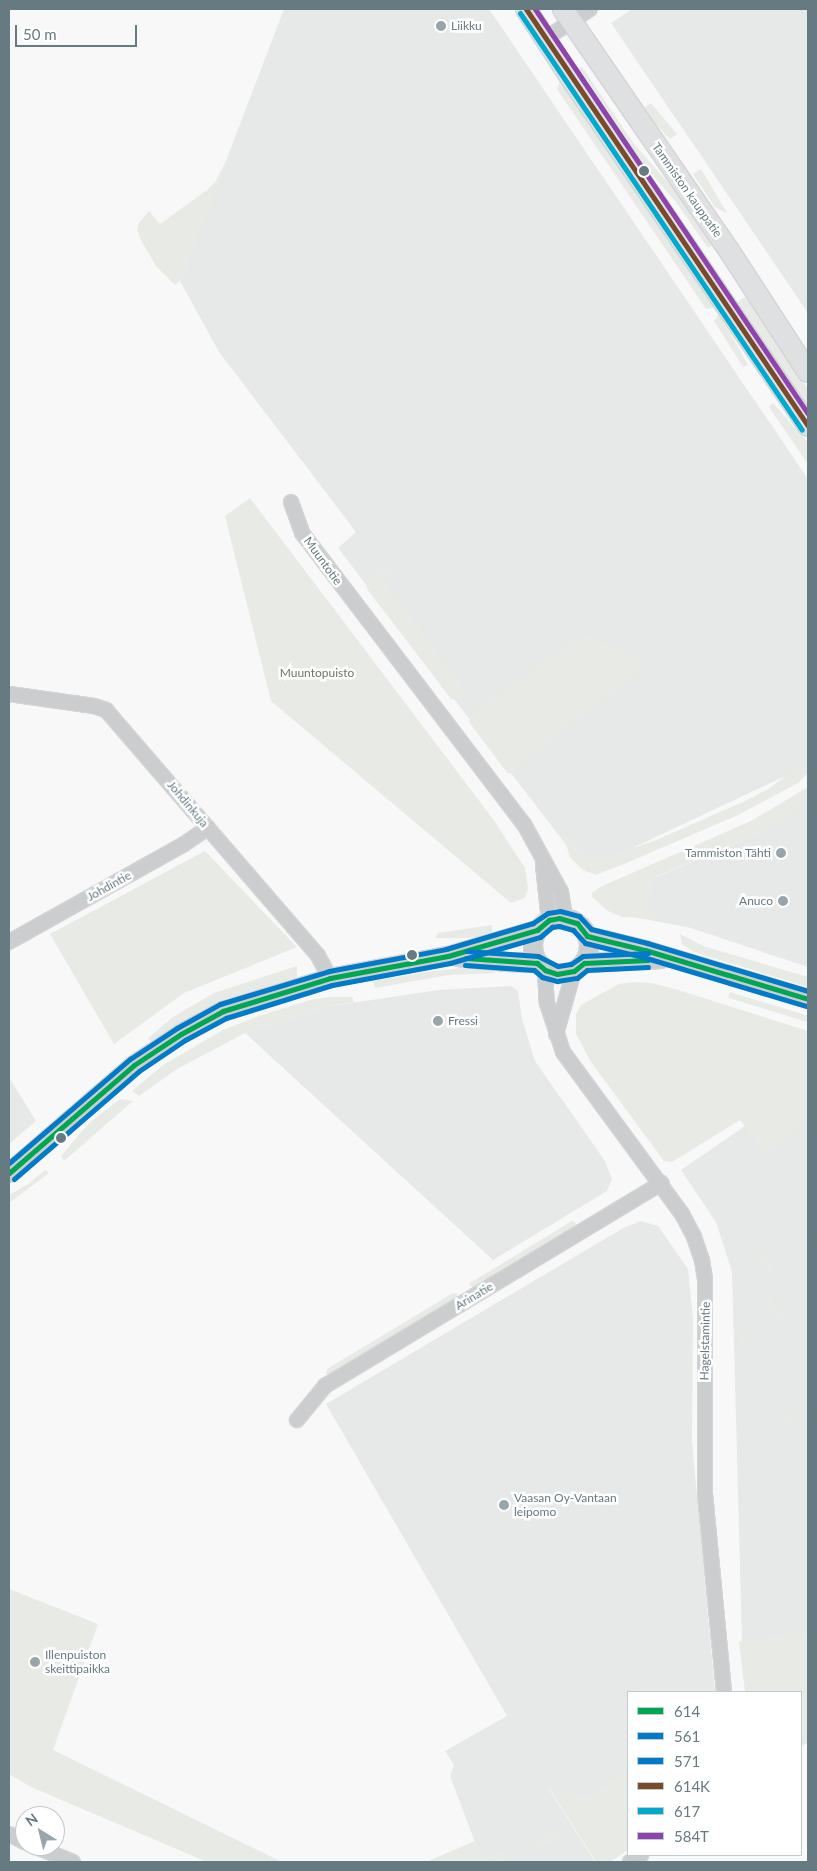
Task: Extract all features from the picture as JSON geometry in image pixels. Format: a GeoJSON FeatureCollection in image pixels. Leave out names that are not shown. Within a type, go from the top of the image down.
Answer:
{"type":"FeatureCollection","features":[{"type":"Feature","properties":{"kind":"main road"},"geometry":{"type":"LineString","coordinates":[[526,9],[808,426]]}},
{"type":"Feature","properties":{"kind":"main road","name":"Tammiston kauppatie"},"geometry":{"type":"LineString","coordinates":[[567,15],[730,252],[808,372]]}},
{"type":"Feature","properties":{"kind":"street"},"geometry":{"type":"LineString","coordinates":[[545,39],[567,15],[590,9]]}},
{"type":"Feature","properties":{"kind":"street","name":"Muuntotie"},"geometry":{"type":"LineString","coordinates":[[291,502],[302,533],[524,824],[561,892],[550,923]]}},
{"type":"Feature","properties":{"kind":"street","name":"Johdinkuja"},"geometry":{"type":"LineString","coordinates":[[9,694],[94,706],[106,710],[318,956],[330,978]]}},
{"type":"Feature","properties":{"kind":"street","name":"Johdintie"},"geometry":{"type":"LineString","coordinates":[[9,942],[176,849],[208,828]]}},
{"type":"Feature","properties":{"kind":"street"},"geometry":{"type":"LineString","coordinates":[[9,1173],[109,1084],[180,1034],[223,1012],[330,978],[448,956],[550,923],[576,922],[588,936],[589,946],[579,967],[556,1034]]}},
{"type":"Feature","properties":{"kind":"street"},"geometry":{"type":"LineString","coordinates":[[541,966],[532,945],[550,923]]}},
{"type":"Feature","properties":{"kind":"street"},"geometry":{"type":"LineString","coordinates":[[588,936],[674,958],[808,999]]}},
{"type":"Feature","properties":{"kind":"street"},"geometry":{"type":"LineString","coordinates":[[448,956],[541,966],[557,974],[579,967],[674,958]]}},
{"type":"Feature","properties":{"kind":"street","name":"Hagelstamintie"},"geometry":{"type":"LineString","coordinates":[[541,966],[547,1003],[563,1052],[682,1214],[694,1237],[706,1280],[705,1494],[724,1691]]}},
{"type":"Feature","properties":{"kind":"street","name":"Arinatie"},"geometry":{"type":"LineString","coordinates":[[297,1420],[325,1386],[661,1183]]}},
{"type":"Feature","properties":{"kind":"street"},"geometry":{"type":"LineString","coordinates":[[59,1856],[74,1862]]}},
{"type":"Feature","properties":{"kind":"shaded area"},"geometry":{"type":"Polygon","coordinates":[[[284,9],[489,9],[808,479],[808,764],[607,860],[574,855],[338,548],[356,532],[219,352],[180,281],[284,9]]]}},
{"type":"Feature","properties":{"kind":"shaded area"},"geometry":{"type":"Polygon","coordinates":[[[632,9],[808,9],[808,313],[611,23],[632,9]]]}},
{"type":"Feature","properties":{"kind":"shaded area"},"geometry":{"type":"Polygon","coordinates":[[[808,800],[808,967],[691,928],[618,914],[607,898],[757,834],[808,800]]]}},
{"type":"Feature","properties":{"kind":"shaded area"},"geometry":{"type":"Polygon","coordinates":[[[511,986],[518,991],[522,1019],[535,1061],[605,1161],[612,1179],[607,1191],[493,1260],[245,1033],[325,1007],[438,990],[511,986]]]}},
{"type":"Feature","properties":{"kind":"shaded area"},"geometry":{"type":"Polygon","coordinates":[[[9,1077],[36,1121],[9,1144],[9,1077]]]}},
{"type":"Feature","properties":{"kind":"shaded area"},"geometry":{"type":"Polygon","coordinates":[[[808,1117],[808,1632],[742,1642],[732,1272],[716,1222],[681,1170],[745,1126],[765,1151],[808,1117]]]}},
{"type":"Feature","properties":{"kind":"shaded area"},"geometry":{"type":"Polygon","coordinates":[[[641,1221],[658,1226],[688,1269],[693,1318],[692,1441],[715,1691],[627,1691],[627,1773],[589,1798],[549,1789],[595,1862],[505,1862],[505,1855],[481,1858],[450,1776],[454,1765],[445,1751],[507,1716],[326,1404],[625,1227],[641,1221]]]}},
{"type":"Feature","properties":{"kind":"green space"},"geometry":{"type":"Polygon","coordinates":[[[582,67],[634,144],[678,194],[712,243],[711,247],[707,247],[676,202],[628,147],[577,71],[582,67]]]}},
{"type":"Feature","properties":{"kind":"green space"},"geometry":{"type":"Polygon","coordinates":[[[559,83],[567,91],[715,307],[706,309],[557,89],[559,83]]]}},
{"type":"Feature","properties":{"kind":"green space"},"geometry":{"type":"Polygon","coordinates":[[[651,103],[677,134],[670,139],[642,110],[651,103]]]}},
{"type":"Feature","properties":{"kind":"green space"},"geometry":{"type":"Polygon","coordinates":[[[234,145],[180,281],[175,285],[156,266],[142,242],[137,230],[139,223],[149,211],[160,224],[207,190],[216,181],[234,145]]]}},
{"type":"Feature","properties":{"kind":"green space"},"geometry":{"type":"Polygon","coordinates":[[[701,169],[727,213],[715,207],[693,174],[701,169]]]}},
{"type":"Feature","properties":{"kind":"green space"},"geometry":{"type":"Polygon","coordinates":[[[746,296],[808,389],[808,410],[734,304],[746,296]]]}},
{"type":"Feature","properties":{"kind":"green space"},"geometry":{"type":"Polygon","coordinates":[[[719,314],[748,365],[743,367],[714,321],[719,314]]]}},
{"type":"Feature","properties":{"kind":"green space"},"geometry":{"type":"Polygon","coordinates":[[[773,403],[808,442],[808,464],[769,407],[773,403]]]}},
{"type":"Feature","properties":{"kind":"green space","name":"Muuntopuisto"},"geometry":{"type":"Polygon","coordinates":[[[250,498],[493,819],[525,868],[528,889],[525,898],[511,903],[271,701],[225,516],[250,498]]]}},
{"type":"Feature","properties":{"kind":"green space"},"geometry":{"type":"Polygon","coordinates":[[[386,567],[393,575],[384,582],[464,688],[464,693],[457,698],[452,700],[367,589],[366,582],[386,567]]]}},
{"type":"Feature","properties":{"kind":"green space"},"geometry":{"type":"Polygon","coordinates":[[[587,635],[648,664],[508,774],[469,722],[474,712],[574,640],[587,635]]]}},
{"type":"Feature","properties":{"kind":"green space"},"geometry":{"type":"Polygon","coordinates":[[[808,758],[808,773],[798,783],[738,815],[624,864],[596,875],[583,870],[570,857],[561,828],[576,847],[589,856],[612,855],[654,841],[745,801],[770,788],[808,758]]]}},
{"type":"Feature","properties":{"kind":"green space"},"geometry":{"type":"Polygon","coordinates":[[[808,787],[808,801],[769,829],[655,877],[645,908],[657,913],[655,918],[622,917],[608,911],[592,897],[592,893],[600,887],[751,821],[808,787]]]}},
{"type":"Feature","properties":{"kind":"green space"},"geometry":{"type":"Polygon","coordinates":[[[205,851],[297,947],[184,993],[114,1044],[50,934],[205,851]]]}},
{"type":"Feature","properties":{"kind":"green space"},"geometry":{"type":"Polygon","coordinates":[[[492,925],[492,935],[468,938],[435,938],[438,933],[492,925]]]}},
{"type":"Feature","properties":{"kind":"green space"},"geometry":{"type":"Polygon","coordinates":[[[680,934],[703,946],[808,977],[808,987],[694,952],[682,944],[680,934]]]}},
{"type":"Feature","properties":{"kind":"green space"},"geometry":{"type":"Polygon","coordinates":[[[297,966],[297,977],[229,1000],[198,1014],[151,1042],[148,1038],[173,1017],[214,993],[297,966]]]}},
{"type":"Feature","properties":{"kind":"green space"},"geometry":{"type":"Polygon","coordinates":[[[478,966],[494,968],[495,973],[449,975],[375,988],[373,981],[426,972],[478,966]]]}},
{"type":"Feature","properties":{"kind":"green space"},"geometry":{"type":"Polygon","coordinates":[[[634,982],[651,983],[675,989],[808,1031],[808,1121],[766,1153],[740,1120],[672,1162],[664,1161],[591,1062],[576,1034],[576,1014],[581,1005],[619,984],[634,982]]]}},
{"type":"Feature","properties":{"kind":"green space"},"geometry":{"type":"Polygon","coordinates":[[[730,992],[808,1016],[807,1022],[728,998],[730,992]]]}},
{"type":"Feature","properties":{"kind":"green space"},"geometry":{"type":"Polygon","coordinates":[[[329,997],[352,997],[354,1002],[325,1007],[245,1033],[177,1069],[139,1096],[132,1091],[163,1065],[223,1030],[310,1000],[329,997]]]}},
{"type":"Feature","properties":{"kind":"green space"},"geometry":{"type":"Polygon","coordinates":[[[120,1099],[133,1101],[64,1161],[61,1156],[89,1123],[120,1099]]]}},
{"type":"Feature","properties":{"kind":"green space"},"geometry":{"type":"Polygon","coordinates":[[[45,1170],[49,1173],[9,1203],[9,1195],[27,1185],[45,1170]]]}},
{"type":"Feature","properties":{"kind":"green space"},"geometry":{"type":"Polygon","coordinates":[[[572,1221],[575,1222],[576,1226],[474,1288],[470,1285],[470,1283],[572,1221]]]}},
{"type":"Feature","properties":{"kind":"green space"},"geometry":{"type":"Polygon","coordinates":[[[808,1228],[808,1231],[768,1262],[775,1271],[771,1274],[755,1253],[759,1251],[767,1260],[808,1228]]]}},
{"type":"Feature","properties":{"kind":"green space"},"geometry":{"type":"Polygon","coordinates":[[[453,1293],[457,1294],[457,1298],[328,1375],[326,1374],[327,1369],[453,1293]]]}},
{"type":"Feature","properties":{"kind":"green space"},"geometry":{"type":"Polygon","coordinates":[[[769,1297],[785,1318],[782,1321],[774,1312],[742,1336],[749,1346],[746,1348],[740,1340],[740,1334],[750,1326],[750,1319],[755,1324],[772,1310],[765,1300],[769,1297]]]}},
{"type":"Feature","properties":{"kind":"green space"},"geometry":{"type":"Polygon","coordinates":[[[808,1402],[808,1406],[772,1434],[770,1431],[808,1402]]]}},
{"type":"Feature","properties":{"kind":"green space"},"geometry":{"type":"Polygon","coordinates":[[[9,1589],[98,1624],[53,1750],[282,1862],[207,1862],[31,1787],[9,1774],[9,1589]]]}},
{"type":"Feature","properties":{"kind":"green space"},"geometry":{"type":"Polygon","coordinates":[[[808,1632],[808,1742],[802,1746],[802,1691],[745,1691],[739,1642],[808,1632]]]}},
{"type":"Feature","properties":{"kind":"green space"},"geometry":{"type":"Polygon","coordinates":[[[627,1773],[627,1851],[610,1862],[596,1862],[549,1788],[589,1798],[627,1773]]]}},
{"type":"Feature","properties":{"kind":"green space"},"geometry":{"type":"Polygon","coordinates":[[[557,1828],[562,1835],[534,1851],[530,1845],[557,1828]]]}},
{"type":"Feature","properties":{"kind":"green space"},"geometry":{"type":"Polygon","coordinates":[[[475,1841],[481,1858],[505,1855],[505,1862],[426,1862],[475,1841]]]}},
{"type":"Feature","properties":{"kind":"transit line","name":"614K"},"geometry":{"type":"LineString","coordinates":[[526,9],[808,426]]}},
{"type":"Feature","properties":{"kind":"transit line","name":"584T"},"geometry":{"type":"LineString","coordinates":[[535,9],[808,413]]}},
{"type":"Feature","properties":{"kind":"transit line","name":"617"},"geometry":{"type":"LineString","coordinates":[[520,13],[802,430]]}},
{"type":"Feature","properties":{"kind":"transit line","name":"571"},"geometry":{"type":"LineString","coordinates":[[9,1163],[130,1059],[177,1028],[220,1004],[329,971],[446,949],[533,923],[548,913],[560,911],[579,916],[591,929],[647,943],[808,991]]}},
{"type":"Feature","properties":{"kind":"transit line","name":"614"},"geometry":{"type":"LineString","coordinates":[[9,1173],[134,1065],[181,1034],[223,1011],[330,978],[448,956],[537,930],[549,920],[559,918],[577,923],[587,936],[645,950],[808,999]]}},
{"type":"Feature","properties":{"kind":"transit line","name":"561"},"geometry":{"type":"LineString","coordinates":[[14,1179],[139,1071],[185,1040],[226,1018],[332,985],[450,963],[540,937],[552,927],[559,926],[573,930],[585,943],[643,957],[806,1006]]}},
{"type":"Feature","properties":{"kind":"transit line","name":"571"},"geometry":{"type":"LineString","coordinates":[[467,951],[538,956],[558,966],[571,964],[583,956],[648,953]]}},
{"type":"Feature","properties":{"kind":"transit line","name":"614"},"geometry":{"type":"LineString","coordinates":[[466,958],[537,963],[545,970],[557,974],[574,971],[584,963],[648,960]]}},
{"type":"Feature","properties":{"kind":"transit line","name":"561"},"geometry":{"type":"LineString","coordinates":[[465,965],[534,970],[542,977],[557,981],[577,978],[587,970],[648,967]]}},
{"type":"Feature","properties":{"kind":"place","name":"Liikku"},"geometry":{"type":"Point","coordinates":[441,26]}},
{"type":"Feature","properties":{"kind":"place","name":"Tammiston Tähti"},"geometry":{"type":"Point","coordinates":[781,853]}},
{"type":"Feature","properties":{"kind":"place","name":"Anuco"},"geometry":{"type":"Point","coordinates":[783,901]}},
{"type":"Feature","properties":{"kind":"place","name":"Fressi"},"geometry":{"type":"Point","coordinates":[438,1021]}},
{"type":"Feature","properties":{"kind":"place","name":"Vaasan Oy-Vantaan leipomo"},"geometry":{"type":"Point","coordinates":[504,1505]}},
{"type":"Feature","properties":{"kind":"place","name":"Illenpuiston skeittipaikka"},"geometry":{"type":"Point","coordinates":[35,1662]}}]}
